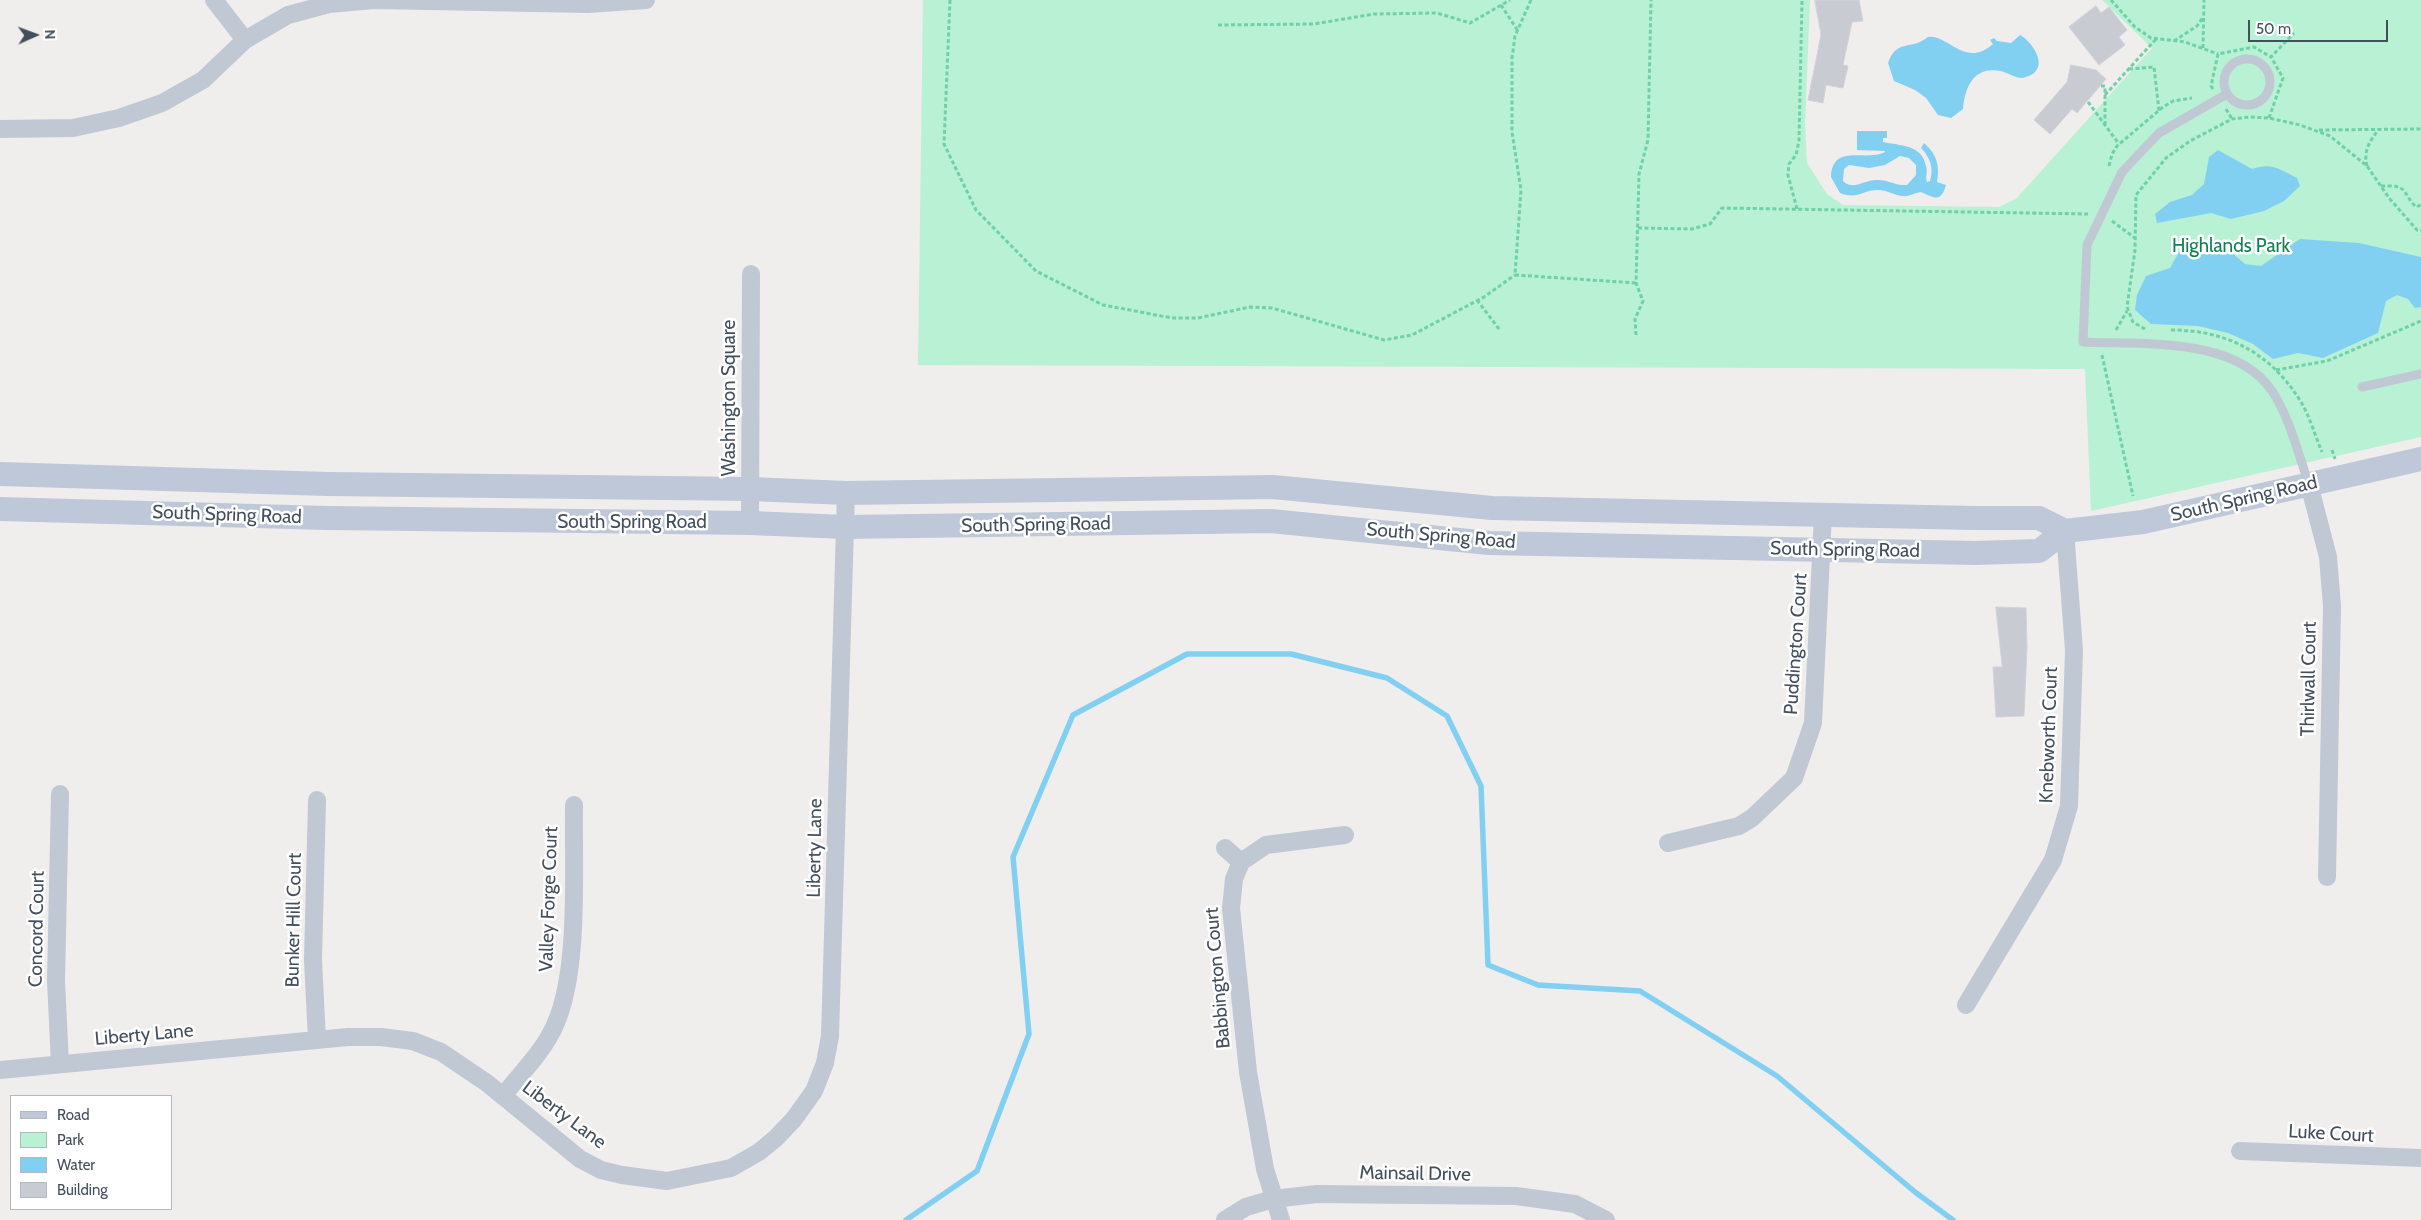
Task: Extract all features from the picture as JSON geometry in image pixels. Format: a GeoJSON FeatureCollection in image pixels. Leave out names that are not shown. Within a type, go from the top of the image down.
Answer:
{"type":"FeatureCollection","features":[{"type":"Feature","properties":{"kind":"main road","name":"South Spring Road"},"geometry":{"type":"LineString","coordinates":[[0,509],[475,520],[750,523],[845,527],[1271,521],[1489,542],[1975,553],[2039,551],[2065,531],[2143,522],[2421,459]]}},
{"type":"Feature","properties":{"kind":"main road","name":"South Spring Road"},"geometry":{"type":"LineString","coordinates":[[0,474],[475,486],[750,489],[846,493],[1272,487],[1492,508],[2039,518],[2065,531]]}},
{"type":"Feature","properties":{"kind":"main road"},"geometry":{"type":"LineString","coordinates":[[475,486],[475,520]]}},
{"type":"Feature","properties":{"kind":"street"},"geometry":{"type":"LineString","coordinates":[[214,0],[245,40]]}},
{"type":"Feature","properties":{"kind":"street"},"geometry":{"type":"LineString","coordinates":[[0,129],[73,128],[119,118],[162,103],[203,80],[245,40],[288,15],[329,4],[374,0],[588,4],[646,0]]}},
{"type":"Feature","properties":{"kind":"street","name":"Washington Square"},"geometry":{"type":"LineString","coordinates":[[750,523],[751,274]]}},
{"type":"Feature","properties":{"kind":"street","name":"Thirlwall Court"},"geometry":{"type":"LineString","coordinates":[[2309,484],[2328,557],[2332,606],[2327,877]]}},
{"type":"Feature","properties":{"kind":"street","name":"Liberty Lane"},"geometry":{"type":"LineString","coordinates":[[0,1070],[317,1040],[381,1038],[413,1041],[441,1052],[503,1096],[580,1159],[601,1170],[667,1181],[731,1168],[759,1152],[794,1119],[814,1091],[825,1063],[832,1010],[846,493]]}},
{"type":"Feature","properties":{"kind":"street","name":"Puddington Court"},"geometry":{"type":"LineString","coordinates":[[1668,843],[1739,826],[1752,818],[1794,778],[1813,723],[1823,549],[1823,514]]}},
{"type":"Feature","properties":{"kind":"street","name":"Knebworth Court"},"geometry":{"type":"LineString","coordinates":[[1966,1005],[2052,860],[2069,806],[2074,650],[2065,531]]}},
{"type":"Feature","properties":{"kind":"street","name":"Concord Court"},"geometry":{"type":"LineString","coordinates":[[60,794],[56,981],[60,1064]]}},
{"type":"Feature","properties":{"kind":"street","name":"Bunker Hill Court"},"geometry":{"type":"LineString","coordinates":[[317,800],[313,960],[317,1040]]}},
{"type":"Feature","properties":{"kind":"street","name":"Valley Forge Court"},"geometry":{"type":"LineString","coordinates":[[503,1096],[532,1061],[555,1026],[566,993],[572,939],[574,805]]}},
{"type":"Feature","properties":{"kind":"street"},"geometry":{"type":"LineString","coordinates":[[1225,848],[1241,862],[1266,845],[1345,835]]}},
{"type":"Feature","properties":{"kind":"street","name":"Babbington Court"},"geometry":{"type":"LineString","coordinates":[[1241,862],[1234,879],[1231,908],[1248,1072],[1265,1169],[1281,1220]]}},
{"type":"Feature","properties":{"kind":"street","name":"Luke Court"},"geometry":{"type":"LineString","coordinates":[[2240,1151],[2421,1158]]}},
{"type":"Feature","properties":{"kind":"street","name":"Mainsail Drive"},"geometry":{"type":"LineString","coordinates":[[1225,1220],[1246,1207],[1273,1199],[1318,1194],[1516,1196],[1575,1204],[1606,1220]]}},
{"type":"Feature","properties":{"kind":"lane"},"geometry":{"type":"LineString","coordinates":[[2243,59],[2258,61],[2268,71],[2270,88],[2262,101],[2255,105],[2239,104],[2223,96],[2226,72],[2236,62],[2243,59]]}},
{"type":"Feature","properties":{"kind":"lane"},"geometry":{"type":"LineString","coordinates":[[2223,96],[2159,132],[2122,172],[2087,245],[2083,342],[2174,346],[2218,353],[2237,361],[2257,374],[2272,391],[2284,413],[2309,484]]}},
{"type":"Feature","properties":{"kind":"lane"},"geometry":{"type":"LineString","coordinates":[[2362,387],[2421,374]]}},
{"type":"Feature","properties":{"kind":"path"},"geometry":{"type":"LineString","coordinates":[[950,0],[944,144],[976,210],[1036,271],[1103,305],[1172,318],[1198,318],[1250,307],[1272,308],[1384,340],[1412,335],[1477,300],[1515,275],[1636,283]]}},
{"type":"Feature","properties":{"kind":"path"},"geometry":{"type":"LineString","coordinates":[[1218,25],[1314,24],[1374,14],[1436,13],[1470,23],[1510,0]]}},
{"type":"Feature","properties":{"kind":"path"},"geometry":{"type":"LineString","coordinates":[[1515,275],[1521,190],[1512,132],[1512,58],[1518,31],[1531,0]]}},
{"type":"Feature","properties":{"kind":"path"},"geometry":{"type":"LineString","coordinates":[[1636,334],[1635,319],[1643,301],[1636,283],[1639,174],[1648,140],[1651,0]]}},
{"type":"Feature","properties":{"kind":"path"},"geometry":{"type":"LineString","coordinates":[[1797,209],[1788,175],[1789,164],[1796,155],[1799,141],[1802,0]]}},
{"type":"Feature","properties":{"kind":"path"},"geometry":{"type":"LineString","coordinates":[[2111,0],[2135,27],[2156,39],[2186,42],[2218,54],[2254,47],[2271,57],[2283,78],[2269,118]]}},
{"type":"Feature","properties":{"kind":"path"},"geometry":{"type":"LineString","coordinates":[[2203,48],[2204,0]]}},
{"type":"Feature","properties":{"kind":"path"},"geometry":{"type":"LineString","coordinates":[[1501,5],[1518,31]]}},
{"type":"Feature","properties":{"kind":"path"},"geometry":{"type":"LineString","coordinates":[[2173,42],[2197,26],[2204,17]]}},
{"type":"Feature","properties":{"kind":"path"},"geometry":{"type":"LineString","coordinates":[[2271,57],[2294,33]]}},
{"type":"Feature","properties":{"kind":"path"},"geometry":{"type":"LineString","coordinates":[[2105,95],[2156,39]]}},
{"type":"Feature","properties":{"kind":"path"},"geometry":{"type":"LineString","coordinates":[[2218,54],[2211,86],[2223,96],[2232,119]]}},
{"type":"Feature","properties":{"kind":"path"},"geometry":{"type":"LineString","coordinates":[[2128,69],[2154,67],[2158,111]]}},
{"type":"Feature","properties":{"kind":"path"},"geometry":{"type":"LineString","coordinates":[[2101,86],[2105,86],[2105,124]]}},
{"type":"Feature","properties":{"kind":"path"},"geometry":{"type":"LineString","coordinates":[[2088,102],[2119,144]]}},
{"type":"Feature","properties":{"kind":"path"},"geometry":{"type":"LineString","coordinates":[[2133,496],[2102,356],[2127,311],[2135,238],[2136,195],[2142,185],[2166,158],[2190,141],[2232,119],[2250,117],[2269,118],[2315,130],[2330,136],[2367,166],[2389,198],[2417,230],[2421,231]]}},
{"type":"Feature","properties":{"kind":"path"},"geometry":{"type":"LineString","coordinates":[[2367,166],[2364,156],[2369,142],[2379,128]]}},
{"type":"Feature","properties":{"kind":"path"},"geometry":{"type":"LineString","coordinates":[[2315,130],[2421,129]]}},
{"type":"Feature","properties":{"kind":"path"},"geometry":{"type":"LineString","coordinates":[[2381,186],[2400,187],[2410,196],[2416,207],[2421,205]]}},
{"type":"Feature","properties":{"kind":"path"},"geometry":{"type":"LineString","coordinates":[[1638,228],[1692,229],[1710,224],[1722,208],[2101,214],[2135,238]]}},
{"type":"Feature","properties":{"kind":"path"},"geometry":{"type":"LineString","coordinates":[[1477,300],[1500,329]]}},
{"type":"Feature","properties":{"kind":"path"},"geometry":{"type":"LineString","coordinates":[[2127,311],[2133,322],[2140,328],[2148,329]]}},
{"type":"Feature","properties":{"kind":"path"},"geometry":{"type":"LineString","coordinates":[[2276,370],[2327,362],[2421,321]]}},
{"type":"Feature","properties":{"kind":"path"},"geometry":{"type":"LineString","coordinates":[[2270,366],[2276,370],[2301,403],[2322,452]]}},
{"type":"Feature","properties":{"kind":"green space","name":"Highlands Park"},"geometry":{"type":"Polygon","coordinates":[[[923,0],[1810,0],[1805,123],[1807,163],[1827,194],[1843,205],[1999,207],[2016,199],[2152,48],[2102,0],[2421,0],[2421,437],[2091,511],[2085,369],[918,365],[923,0]]]}},
{"type":"Feature","properties":{"kind":"water"},"geometry":{"type":"Polygon","coordinates":[[[2020,35],[2032,46],[2038,57],[2038,68],[2034,73],[2023,78],[1992,70],[1978,75],[1969,86],[1963,109],[1951,118],[1938,115],[1926,98],[1915,90],[1894,81],[1888,63],[1892,55],[1900,47],[1922,41],[1928,37],[1935,37],[1965,52],[1974,53],[1983,51],[1993,44],[1990,40],[1994,38],[1997,41],[2011,43],[2020,35]]]}},
{"type":"Feature","properties":{"kind":"water"},"geometry":{"type":"Polygon","coordinates":[[[1857,131],[1887,131],[1887,138],[1883,138],[1883,142],[1909,147],[1924,159],[1927,170],[1927,182],[1930,181],[1931,167],[1927,155],[1921,148],[1924,143],[1935,156],[1938,166],[1937,182],[1946,185],[1942,195],[1936,198],[1921,192],[1905,196],[1878,190],[1856,195],[1840,193],[1831,177],[1837,160],[1844,157],[1877,155],[1885,152],[1857,150],[1857,131]],[[1900,156],[1885,165],[1869,168],[1849,165],[1844,169],[1843,181],[1847,184],[1855,185],[1872,180],[1884,180],[1907,185],[1916,175],[1916,165],[1909,158],[1900,156]]]}},
{"type":"Feature","properties":{"kind":"water"},"geometry":{"type":"Polygon","coordinates":[[[2218,150],[2252,169],[2270,166],[2280,169],[2297,178],[2300,186],[2284,201],[2264,211],[2231,219],[2211,213],[2157,223],[2155,214],[2170,202],[2192,195],[2204,184],[2209,157],[2218,150]]]}},
{"type":"Feature","properties":{"kind":"water"},"geometry":{"type":"Polygon","coordinates":[[[2300,239],[2359,243],[2421,257],[2421,307],[2415,308],[2408,299],[2397,295],[2386,301],[2378,333],[2323,358],[2298,353],[2273,359],[2253,344],[2228,333],[2198,326],[2151,324],[2135,310],[2137,295],[2146,276],[2170,268],[2179,252],[2208,243],[2230,251],[2245,264],[2261,266],[2300,239]]]}},
{"type":"Feature","properties":{"kind":"building"},"geometry":{"type":"Polygon","coordinates":[[[1815,0],[1859,0],[1863,21],[1852,22],[1843,65],[1848,66],[1843,88],[1826,85],[1823,103],[1808,100],[1821,35],[1815,0]]]}},
{"type":"Feature","properties":{"kind":"building"},"geometry":{"type":"Polygon","coordinates":[[[2096,6],[2101,13],[2109,7],[2127,30],[2119,37],[2125,45],[2099,65],[2069,27],[2096,6]]]}},
{"type":"Feature","properties":{"kind":"building"},"geometry":{"type":"Polygon","coordinates":[[[2071,65],[2096,70],[2106,79],[2077,113],[2072,109],[2050,134],[2034,120],[2067,82],[2071,65]]]}},
{"type":"Feature","properties":{"kind":"building"},"geometry":{"type":"Polygon","coordinates":[[[1996,607],[2026,608],[2027,647],[2024,716],[1996,717],[1993,667],[2002,667],[1996,607]]]}},
{"type":"Feature","properties":{"kind":"waterway"},"geometry":{"type":"LineString","coordinates":[[906,1220],[977,1171],[1029,1034],[1013,857],[1073,715],[1187,654],[1291,654],[1387,678],[1447,716],[1481,786],[1488,965],[1538,985],[1640,991],[1777,1076],[1915,1192],[1953,1220]]}}]}
